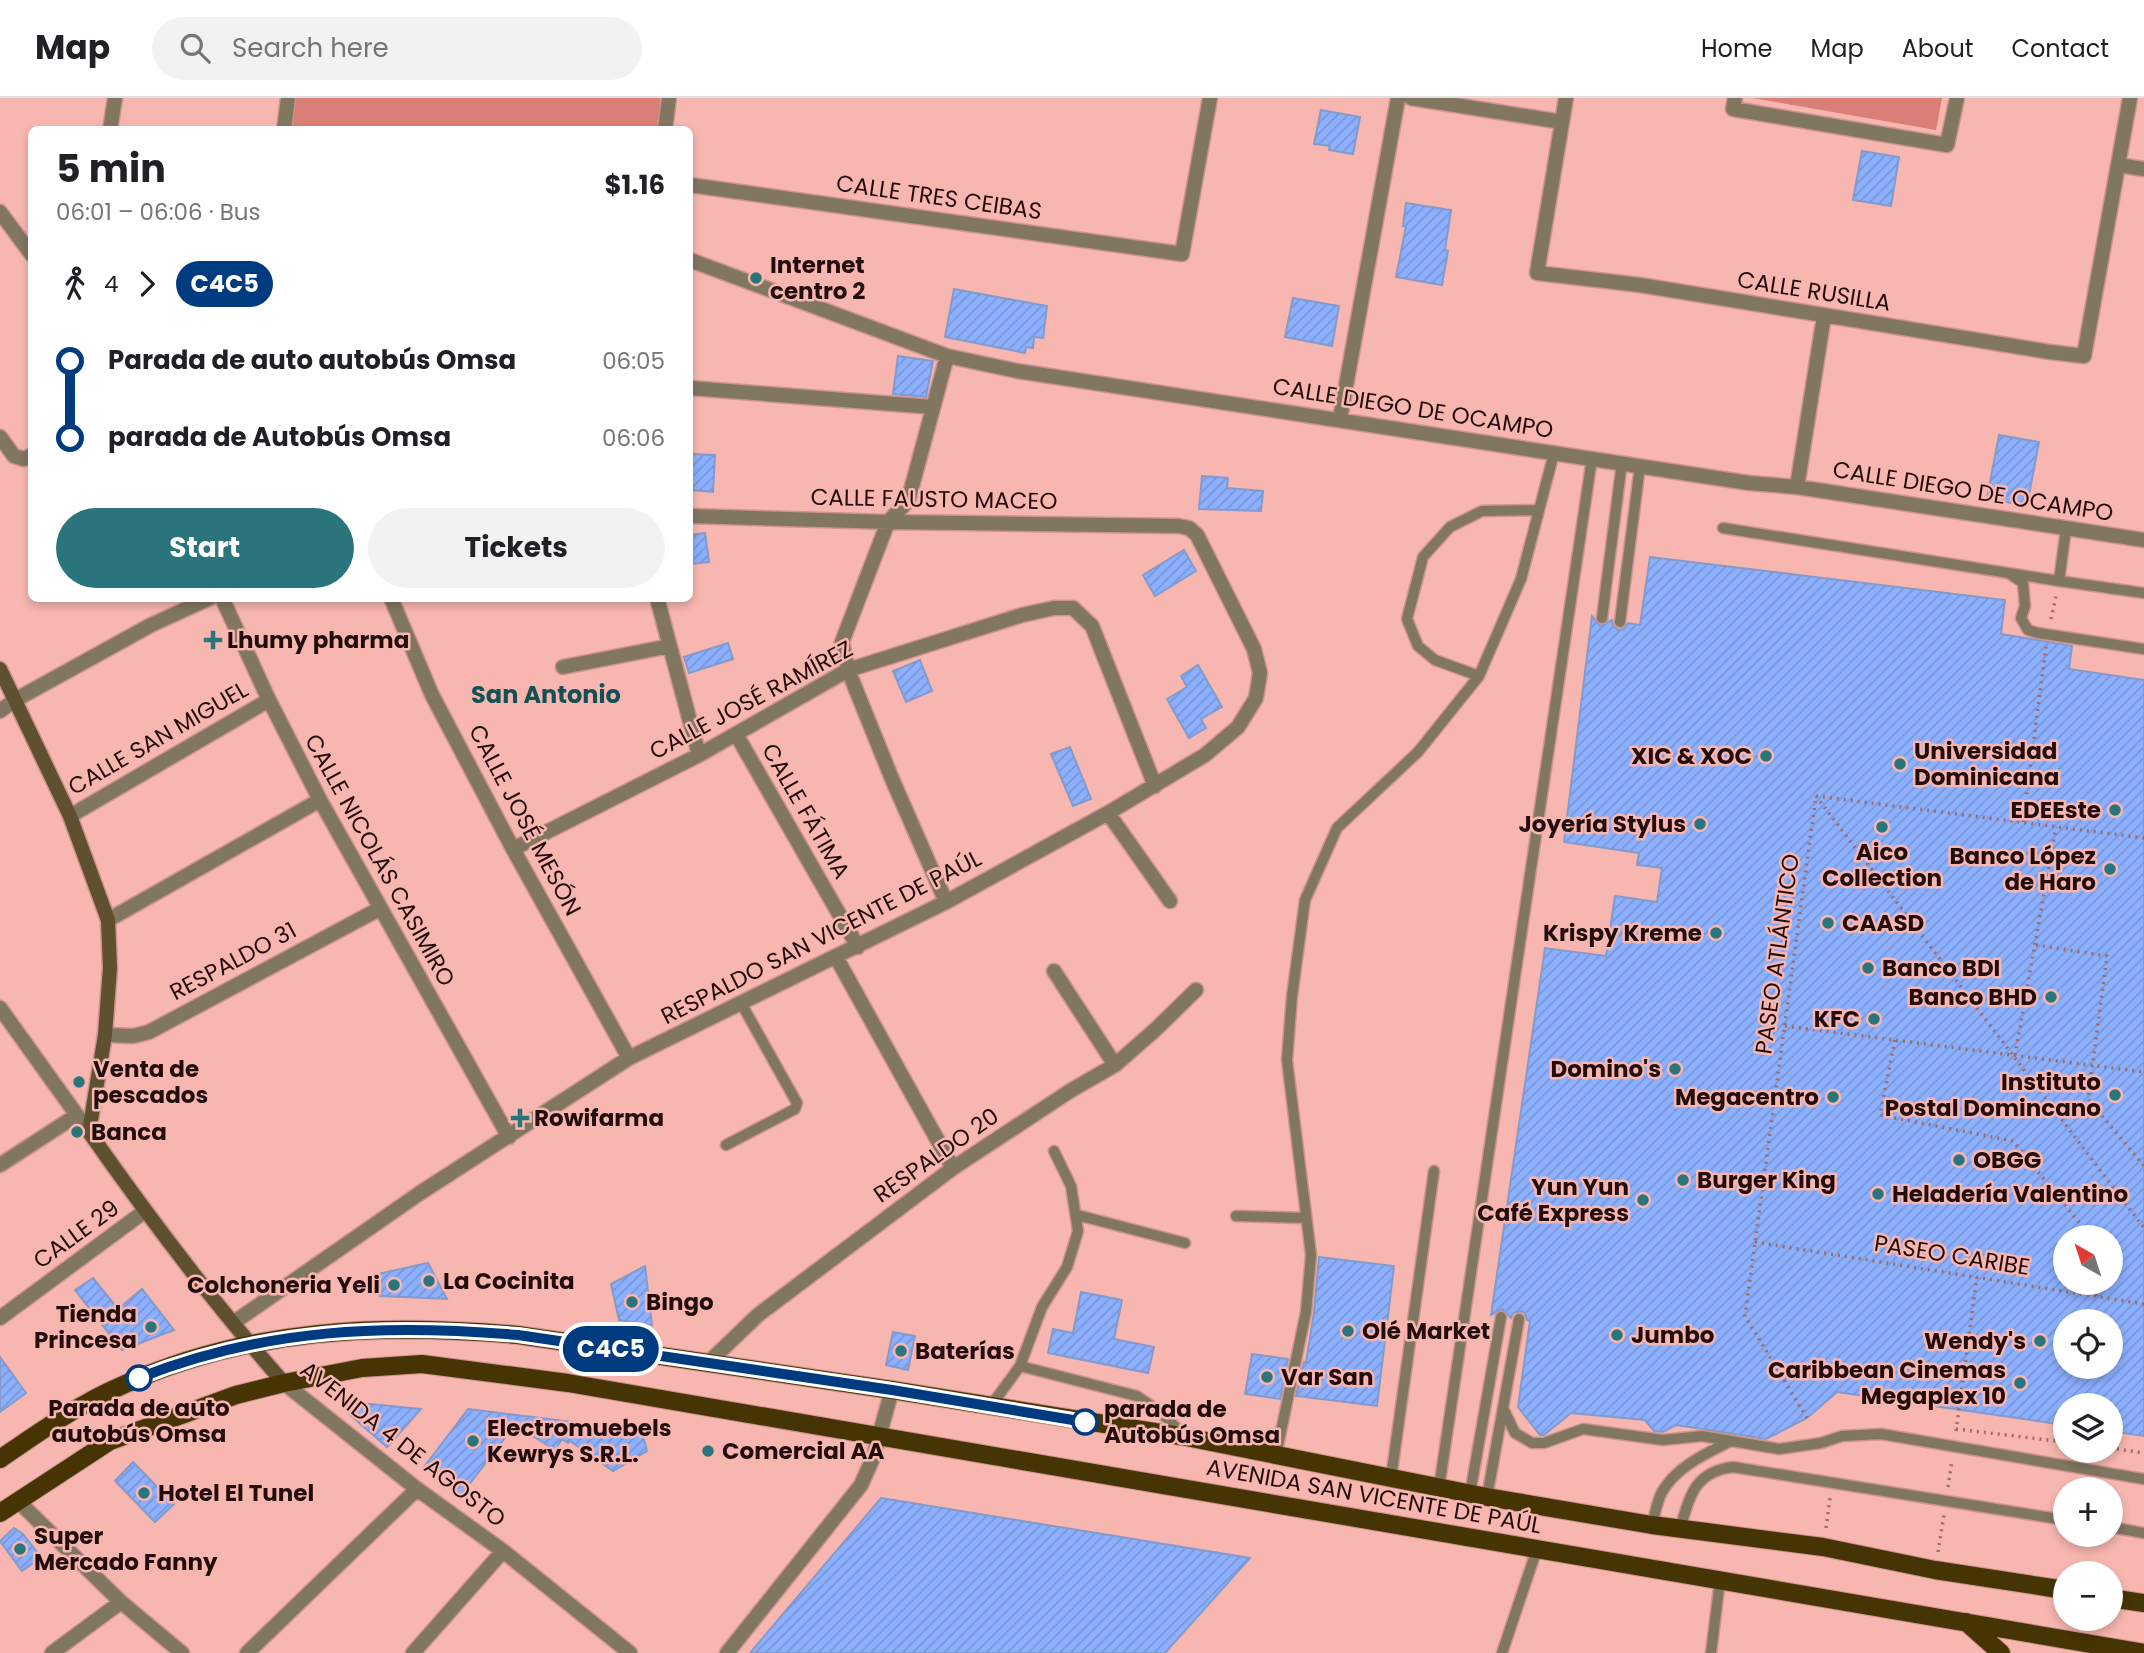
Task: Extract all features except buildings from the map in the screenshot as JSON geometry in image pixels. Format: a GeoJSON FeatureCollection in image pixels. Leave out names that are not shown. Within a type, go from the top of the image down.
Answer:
{"type":"FeatureCollection","features":[{"type":"Feature","properties":{"kind":"main road"},"geometry":{"type":"LineString","coordinates":[[0,669],[70,816],[108,920],[110,968],[105,1035],[89,1132]]}},
{"type":"Feature","properties":{"kind":"main road","name":"AVENIDA 4 DE AGOSTO"},"geometry":{"type":"LineString","coordinates":[[89,1132],[145,1211],[249,1344],[284,1383]]}},
{"type":"Feature","properties":{"kind":"main road","name":"AVENIDA SAN VICENTE DE PAÚL"},"geometry":{"type":"LineString","coordinates":[[0,1459],[52,1423],[121,1385],[177,1363],[249,1344],[349,1330],[463,1330],[518,1335],[892,1390],[1186,1437],[1439,1488],[1652,1525],[1823,1548],[2053,1589]]}},
{"type":"Feature","properties":{"kind":"main road","name":"AVENIDA SAN VICENTE DE PAÚL"},"geometry":{"type":"LineString","coordinates":[[0,1513],[110,1441],[236,1395],[362,1368],[422,1364],[568,1383],[2144,1653]]}},
{"type":"Feature","properties":{"kind":"main road"},"geometry":{"type":"LineString","coordinates":[[2123,1600],[2144,1603]]}},
{"type":"Feature","properties":{"kind":"main road"},"geometry":{"type":"LineString","coordinates":[[1966,1622],[2001,1653]]}},
{"type":"Feature","properties":{"kind":"street"},"geometry":{"type":"LineString","coordinates":[[111,126],[115,98]]}},
{"type":"Feature","properties":{"kind":"street"},"geometry":{"type":"LineString","coordinates":[[284,126],[288,98]]}},
{"type":"Feature","properties":{"kind":"street"},"geometry":{"type":"LineString","coordinates":[[666,126],[669,98]]}},
{"type":"Feature","properties":{"kind":"street","name":"CALLE TRES CEIBAS"},"geometry":{"type":"LineString","coordinates":[[693,185],[1182,254],[1210,98]]}},
{"type":"Feature","properties":{"kind":"street"},"geometry":{"type":"LineString","coordinates":[[1340,419],[1398,98]]}},
{"type":"Feature","properties":{"kind":"street"},"geometry":{"type":"LineString","coordinates":[[1410,98],[1562,122],[1566,98]]}},
{"type":"Feature","properties":{"kind":"street"},"geometry":{"type":"LineString","coordinates":[[1734,104],[1947,145],[1957,98]]}},
{"type":"Feature","properties":{"kind":"street"},"geometry":{"type":"LineString","coordinates":[[2130,98],[2119,165],[2144,169]]}},
{"type":"Feature","properties":{"kind":"street","name":"CALLE RUSILLA"},"geometry":{"type":"LineString","coordinates":[[1562,122],[1537,273],[1640,285],[2084,356],[2119,165]]}},
{"type":"Feature","properties":{"kind":"street"},"geometry":{"type":"LineString","coordinates":[[0,212],[28,250]]}},
{"type":"Feature","properties":{"kind":"street","name":"CALLE DIEGO DE OCAMPO"},"geometry":{"type":"LineString","coordinates":[[693,261],[947,356],[1017,371],[1749,483],[1797,487],[2144,540]]}},
{"type":"Feature","properties":{"kind":"street"},"geometry":{"type":"LineString","coordinates":[[1797,487],[1824,316]]}},
{"type":"Feature","properties":{"kind":"street"},"geometry":{"type":"LineString","coordinates":[[946,902],[848,670],[842,642],[888,522],[908,501],[947,356]]}},
{"type":"Feature","properties":{"kind":"street"},"geometry":{"type":"LineString","coordinates":[[693,388],[933,407]]}},
{"type":"Feature","properties":{"kind":"street"},"geometry":{"type":"LineString","coordinates":[[0,437],[14,456],[24,459],[28,457]]}},
{"type":"Feature","properties":{"kind":"street","name":"CALLE FAUSTO MACEO"},"geometry":{"type":"LineString","coordinates":[[693,516],[1178,526]]}},
{"type":"Feature","properties":{"kind":"street","name":"RESPALDO SAN VICENTE DE PAÚL"},"geometry":{"type":"LineString","coordinates":[[233,1323],[420,1193],[629,1058],[946,902],[1108,813],[1205,755],[1238,727],[1256,698],[1260,673],[1254,649],[1197,535],[1189,528],[1178,526]]}},
{"type":"Feature","properties":{"kind":"street"},"geometry":{"type":"LineString","coordinates":[[0,711],[15,700],[151,625],[201,602]]}},
{"type":"Feature","properties":{"kind":"street","name":"CALLE NICOLÁS CASIMIRO"},"geometry":{"type":"LineString","coordinates":[[224,602],[269,700],[320,800],[509,1137]]}},
{"type":"Feature","properties":{"kind":"street","name":"CALLE JOSÉ MESÓN"},"geometry":{"type":"LineString","coordinates":[[393,602],[432,695],[513,849],[629,1058]]}},
{"type":"Feature","properties":{"kind":"street"},"geometry":{"type":"LineString","coordinates":[[658,602],[699,755]]}},
{"type":"Feature","properties":{"kind":"street","name":"CALLE JOSÉ RAMÍREZ"},"geometry":{"type":"LineString","coordinates":[[513,849],[699,755],[848,670],[1022,615],[1054,608],[1073,608],[1092,626],[1155,786]]}},
{"type":"Feature","properties":{"kind":"street"},"geometry":{"type":"LineString","coordinates":[[563,667],[670,646]]}},
{"type":"Feature","properties":{"kind":"street","name":"CALLE SAN MIGUEL"},"geometry":{"type":"LineString","coordinates":[[70,816],[269,700]]}},
{"type":"Feature","properties":{"kind":"street","name":"CALLE FÁTIMA"},"geometry":{"type":"LineString","coordinates":[[736,734],[858,947]]}},
{"type":"Feature","properties":{"kind":"street"},"geometry":{"type":"LineString","coordinates":[[108,920],[320,800]]}},
{"type":"Feature","properties":{"kind":"street"},"geometry":{"type":"LineString","coordinates":[[1108,813],[1170,901]]}},
{"type":"Feature","properties":{"kind":"street","name":"RESPALDO 31"},"geometry":{"type":"LineString","coordinates":[[105,1035],[133,1036],[149,1032],[379,909]]}},
{"type":"Feature","properties":{"kind":"street"},"geometry":{"type":"LineString","coordinates":[[836,957],[953,1168]]}},
{"type":"Feature","properties":{"kind":"street"},"geometry":{"type":"LineString","coordinates":[[1054,971],[1115,1065]]}},
{"type":"Feature","properties":{"kind":"street","name":"RESPALDO 20"},"geometry":{"type":"LineString","coordinates":[[707,1364],[758,1315],[953,1168],[1070,1091],[1115,1065],[1196,990]]}},
{"type":"Feature","properties":{"kind":"street","name":"AVENIDA 4 DE AGOSTO"},"geometry":{"type":"LineString","coordinates":[[0,1008],[89,1132]]}},
{"type":"Feature","properties":{"kind":"street"},"geometry":{"type":"LineString","coordinates":[[0,1165],[77,1115]]}},
{"type":"Feature","properties":{"kind":"street","name":"CALLE 29"},"geometry":{"type":"LineString","coordinates":[[0,1318],[145,1211]]}},
{"type":"Feature","properties":{"kind":"street","name":"AVENIDA 4 DE AGOSTO"},"geometry":{"type":"LineString","coordinates":[[284,1383],[418,1489],[503,1551],[629,1653]]}},
{"type":"Feature","properties":{"kind":"street"},"geometry":{"type":"LineString","coordinates":[[727,1653],[861,1485],[873,1458],[892,1390]]}},
{"type":"Feature","properties":{"kind":"street"},"geometry":{"type":"LineString","coordinates":[[247,1653],[418,1489]]}},
{"type":"Feature","properties":{"kind":"street"},"geometry":{"type":"LineString","coordinates":[[17,1500],[121,1602],[182,1653]]}},
{"type":"Feature","properties":{"kind":"street"},"geometry":{"type":"LineString","coordinates":[[419,1651],[503,1551]]}},
{"type":"Feature","properties":{"kind":"street"},"geometry":{"type":"LineString","coordinates":[[52,1653],[121,1602]]}},
{"type":"Feature","properties":{"kind":"lane"},"geometry":{"type":"LineString","coordinates":[[1276,1455],[1306,1312],[1311,1255],[1287,1060],[1292,996],[1305,900],[1337,828],[1418,751],[1479,677],[1521,579],[1554,453]]}},
{"type":"Feature","properties":{"kind":"lane"},"geometry":{"type":"LineString","coordinates":[[1439,1488],[1592,458]]}},
{"type":"Feature","properties":{"kind":"lane"},"geometry":{"type":"LineString","coordinates":[[1602,618],[1622,462]]}},
{"type":"Feature","properties":{"kind":"lane"},"geometry":{"type":"LineString","coordinates":[[1620,622],[1640,466]]}},
{"type":"Feature","properties":{"kind":"lane"},"geometry":{"type":"LineString","coordinates":[[1479,677],[1435,660],[1418,646],[1407,620],[1423,557],[1450,527],[1482,511],[1539,510]]}},
{"type":"Feature","properties":{"kind":"lane"},"geometry":{"type":"LineString","coordinates":[[1723,528],[2144,593]]}},
{"type":"Feature","properties":{"kind":"lane"},"geometry":{"type":"LineString","coordinates":[[2059,581],[2066,529]]}},
{"type":"Feature","properties":{"kind":"lane"},"geometry":{"type":"LineString","coordinates":[[2007,573],[2023,583],[2025,606],[2021,618],[2028,630],[2144,649]]}},
{"type":"Feature","properties":{"kind":"lane"},"geometry":{"type":"LineString","coordinates":[[726,1146],[795,1109],[797,1103],[741,1003]]}},
{"type":"Feature","properties":{"kind":"lane"},"geometry":{"type":"LineString","coordinates":[[990,1407],[1020,1366],[1042,1307],[1068,1267],[1078,1231],[1071,1186],[1054,1151]]}},
{"type":"Feature","properties":{"kind":"lane"},"geometry":{"type":"LineString","coordinates":[[1391,1478],[1434,1171]]}},
{"type":"Feature","properties":{"kind":"lane"},"geometry":{"type":"LineString","coordinates":[[1077,1215],[1185,1243]]}},
{"type":"Feature","properties":{"kind":"lane"},"geometry":{"type":"LineString","coordinates":[[1236,1216],[1306,1218]]}},
{"type":"Feature","properties":{"kind":"lane"},"geometry":{"type":"LineString","coordinates":[[1479,1495],[1501,1317]]}},
{"type":"Feature","properties":{"kind":"lane"},"geometry":{"type":"LineString","coordinates":[[1479,1495],[1503,1409],[1519,1319]]}},
{"type":"Feature","properties":{"kind":"lane"},"geometry":{"type":"LineString","coordinates":[[1020,1366],[1137,1396],[1160,1412],[1186,1437]]}},
{"type":"Feature","properties":{"kind":"lane"},"geometry":{"type":"LineString","coordinates":[[1503,1409],[1515,1433],[1532,1443],[1544,1443],[1583,1429],[1663,1440],[1702,1436],[1779,1449],[1821,1443],[1842,1436],[1881,1434],[2144,1479]]}},
{"type":"Feature","properties":{"kind":"lane"},"geometry":{"type":"LineString","coordinates":[[1652,1525],[1661,1493],[1672,1479],[1693,1462],[1729,1442]]}},
{"type":"Feature","properties":{"kind":"lane"},"geometry":{"type":"LineString","coordinates":[[1680,1529],[1689,1497],[1696,1485],[1720,1468],[1733,1467],[2053,1518]]}},
{"type":"Feature","properties":{"kind":"lane"},"geometry":{"type":"LineString","coordinates":[[2123,1529],[2144,1532]]}},
{"type":"Feature","properties":{"kind":"lane"},"geometry":{"type":"LineString","coordinates":[[1502,1653],[1537,1549]]}},
{"type":"Feature","properties":{"kind":"lane"},"geometry":{"type":"LineString","coordinates":[[1711,1653],[1720,1580]]}},
{"type":"Feature","properties":{"kind":"path"},"geometry":{"type":"LineString","coordinates":[[2023,822],[2048,635],[2059,581]]}},
{"type":"Feature","properties":{"kind":"path"},"geometry":{"type":"LineString","coordinates":[[1816,796],[2144,838]]}},
{"type":"Feature","properties":{"kind":"path"},"geometry":{"type":"LineString","coordinates":[[1816,796],[2144,1228]]}},
{"type":"Feature","properties":{"kind":"path","name":"PASEO ATLÁNTICO"},"geometry":{"type":"LineString","coordinates":[[1807,1418],[1745,1316],[1816,796]]}},
{"type":"Feature","properties":{"kind":"path"},"geometry":{"type":"LineString","coordinates":[[2015,1055],[2056,827]]}},
{"type":"Feature","properties":{"kind":"path"},"geometry":{"type":"LineString","coordinates":[[2036,945],[2107,956],[2088,1099],[2144,1166]]}},
{"type":"Feature","properties":{"kind":"path"},"geometry":{"type":"LineString","coordinates":[[1785,1026],[2144,1072]]}},
{"type":"Feature","properties":{"kind":"path"},"geometry":{"type":"LineString","coordinates":[[1895,1040],[1880,1115],[2013,1141],[2081,1225]]}},
{"type":"Feature","properties":{"kind":"path","name":"PASEO CARIBE"},"geometry":{"type":"LineString","coordinates":[[1755,1242],[2144,1304]]}},
{"type":"Feature","properties":{"kind":"path"},"geometry":{"type":"LineString","coordinates":[[1936,1570],[1977,1277]]}},
{"type":"Feature","properties":{"kind":"path"},"geometry":{"type":"LineString","coordinates":[[1956,1429],[2053,1441]]}},
{"type":"Feature","properties":{"kind":"path"},"geometry":{"type":"LineString","coordinates":[[2123,1450],[2144,1452]]}},
{"type":"Feature","properties":{"kind":"path"},"geometry":{"type":"LineString","coordinates":[[1823,1548],[1833,1484]]}},
{"type":"Feature","properties":{"kind":"shaded area"},"geometry":{"type":"Polygon","coordinates":[[[295,98],[665,98],[661,126],[292,126],[295,98]]]}},
{"type":"Feature","properties":{"kind":"shaded area"},"geometry":{"type":"Polygon","coordinates":[[[1752,98],[1942,98],[1936,130],[1752,98]]]}},
{"type":"Feature","properties":{"kind":"bus line","name":"C4C5"},"geometry":{"type":"LineString","coordinates":[[139,1378],[177,1363],[271,1340],[349,1330],[463,1330],[518,1335],[892,1390],[1085,1422]]}},
{"type":"Feature","properties":{"kind":"place","name":"Internet centro 2"},"geometry":{"type":"Point","coordinates":[756,278]}},
{"type":"Feature","properties":{"kind":"place","name":"Lhumy pharma"},"geometry":{"type":"Point","coordinates":[213,640]}},
{"type":"Feature","properties":{"kind":"place","name":"XIC & XOC"},"geometry":{"type":"Point","coordinates":[1766,756]}},
{"type":"Feature","properties":{"kind":"place","name":"Universidad Dominicana"},"geometry":{"type":"Point","coordinates":[1900,764]}},
{"type":"Feature","properties":{"kind":"place","name":"EDEEste"},"geometry":{"type":"Point","coordinates":[2115,810]}},
{"type":"Feature","properties":{"kind":"place","name":"Joyería Stylus"},"geometry":{"type":"Point","coordinates":[1700,824]}},
{"type":"Feature","properties":{"kind":"place","name":"Aico Collection"},"geometry":{"type":"Point","coordinates":[1882,827]}},
{"type":"Feature","properties":{"kind":"place","name":"Banco López de Haro"},"geometry":{"type":"Point","coordinates":[2110,869]}},
{"type":"Feature","properties":{"kind":"place","name":"CAASD"},"geometry":{"type":"Point","coordinates":[1828,923]}},
{"type":"Feature","properties":{"kind":"place","name":"Krispy Kreme"},"geometry":{"type":"Point","coordinates":[1716,933]}},
{"type":"Feature","properties":{"kind":"place","name":"Banco BDI"},"geometry":{"type":"Point","coordinates":[1868,968]}},
{"type":"Feature","properties":{"kind":"place","name":"Banco BHD"},"geometry":{"type":"Point","coordinates":[2051,997]}},
{"type":"Feature","properties":{"kind":"place","name":"KFC"},"geometry":{"type":"Point","coordinates":[1874,1019]}},
{"type":"Feature","properties":{"kind":"place","name":"Domino's"},"geometry":{"type":"Point","coordinates":[1675,1069]}},
{"type":"Feature","properties":{"kind":"place","name":"Venta de pescados"},"geometry":{"type":"Point","coordinates":[79,1082]}},
{"type":"Feature","properties":{"kind":"place","name":"Instituto Postal Domincano"},"geometry":{"type":"Point","coordinates":[2115,1095]}},
{"type":"Feature","properties":{"kind":"place","name":"Megacentro"},"geometry":{"type":"Point","coordinates":[1833,1097]}},
{"type":"Feature","properties":{"kind":"place","name":"Rowifarma"},"geometry":{"type":"Point","coordinates":[520,1118]}},
{"type":"Feature","properties":{"kind":"place","name":"Banca"},"geometry":{"type":"Point","coordinates":[77,1132]}},
{"type":"Feature","properties":{"kind":"place","name":"OBGG"},"geometry":{"type":"Point","coordinates":[1959,1160]}},
{"type":"Feature","properties":{"kind":"place","name":"Burger King"},"geometry":{"type":"Point","coordinates":[1683,1180]}},
{"type":"Feature","properties":{"kind":"place","name":"Heladería Valentino"},"geometry":{"type":"Point","coordinates":[1878,1194]}},
{"type":"Feature","properties":{"kind":"place","name":"Yun Yun Café Express"},"geometry":{"type":"Point","coordinates":[1643,1200]}},
{"type":"Feature","properties":{"kind":"place","name":"La Cocinita"},"geometry":{"type":"Point","coordinates":[429,1281]}},
{"type":"Feature","properties":{"kind":"place","name":"Colchoneria Yeli"},"geometry":{"type":"Point","coordinates":[394,1285]}},
{"type":"Feature","properties":{"kind":"place","name":"Bingo"},"geometry":{"type":"Point","coordinates":[632,1302]}},
{"type":"Feature","properties":{"kind":"place","name":"Tienda Princesa"},"geometry":{"type":"Point","coordinates":[151,1327]}},
{"type":"Feature","properties":{"kind":"place","name":"Olé Market"},"geometry":{"type":"Point","coordinates":[1348,1331]}},
{"type":"Feature","properties":{"kind":"place","name":"Jumbo"},"geometry":{"type":"Point","coordinates":[1617,1335]}},
{"type":"Feature","properties":{"kind":"place","name":"Wendy's"},"geometry":{"type":"Point","coordinates":[2040,1341]}},
{"type":"Feature","properties":{"kind":"place","name":"Baterías"},"geometry":{"type":"Point","coordinates":[901,1351]}},
{"type":"Feature","properties":{"kind":"place","name":"Var San"},"geometry":{"type":"Point","coordinates":[1267,1377]}},
{"type":"Feature","properties":{"kind":"place","name":"Parada de auto autobús Omsa"},"geometry":{"type":"Point","coordinates":[139,1378]}},
{"type":"Feature","properties":{"kind":"place","name":"Caribbean Cinemas Megaplex 10"},"geometry":{"type":"Point","coordinates":[2020,1383]}},
{"type":"Feature","properties":{"kind":"place","name":"parada de Autobús Omsa"},"geometry":{"type":"Point","coordinates":[1085,1422]}},
{"type":"Feature","properties":{"kind":"place","name":"Electromuebels Kewrys S.R.L."},"geometry":{"type":"Point","coordinates":[473,1441]}},
{"type":"Feature","properties":{"kind":"place","name":"Comercial AA"},"geometry":{"type":"Point","coordinates":[708,1451]}},
{"type":"Feature","properties":{"kind":"place","name":"Hotel El Tunel"},"geometry":{"type":"Point","coordinates":[144,1493]}},
{"type":"Feature","properties":{"kind":"place","name":"Super Mercado Fanny"},"geometry":{"type":"Point","coordinates":[20,1549]}},
{"type":"Feature","properties":{"kind":"district","name":"San Antonio"},"geometry":{"type":"Point","coordinates":[546,694]}}]}
